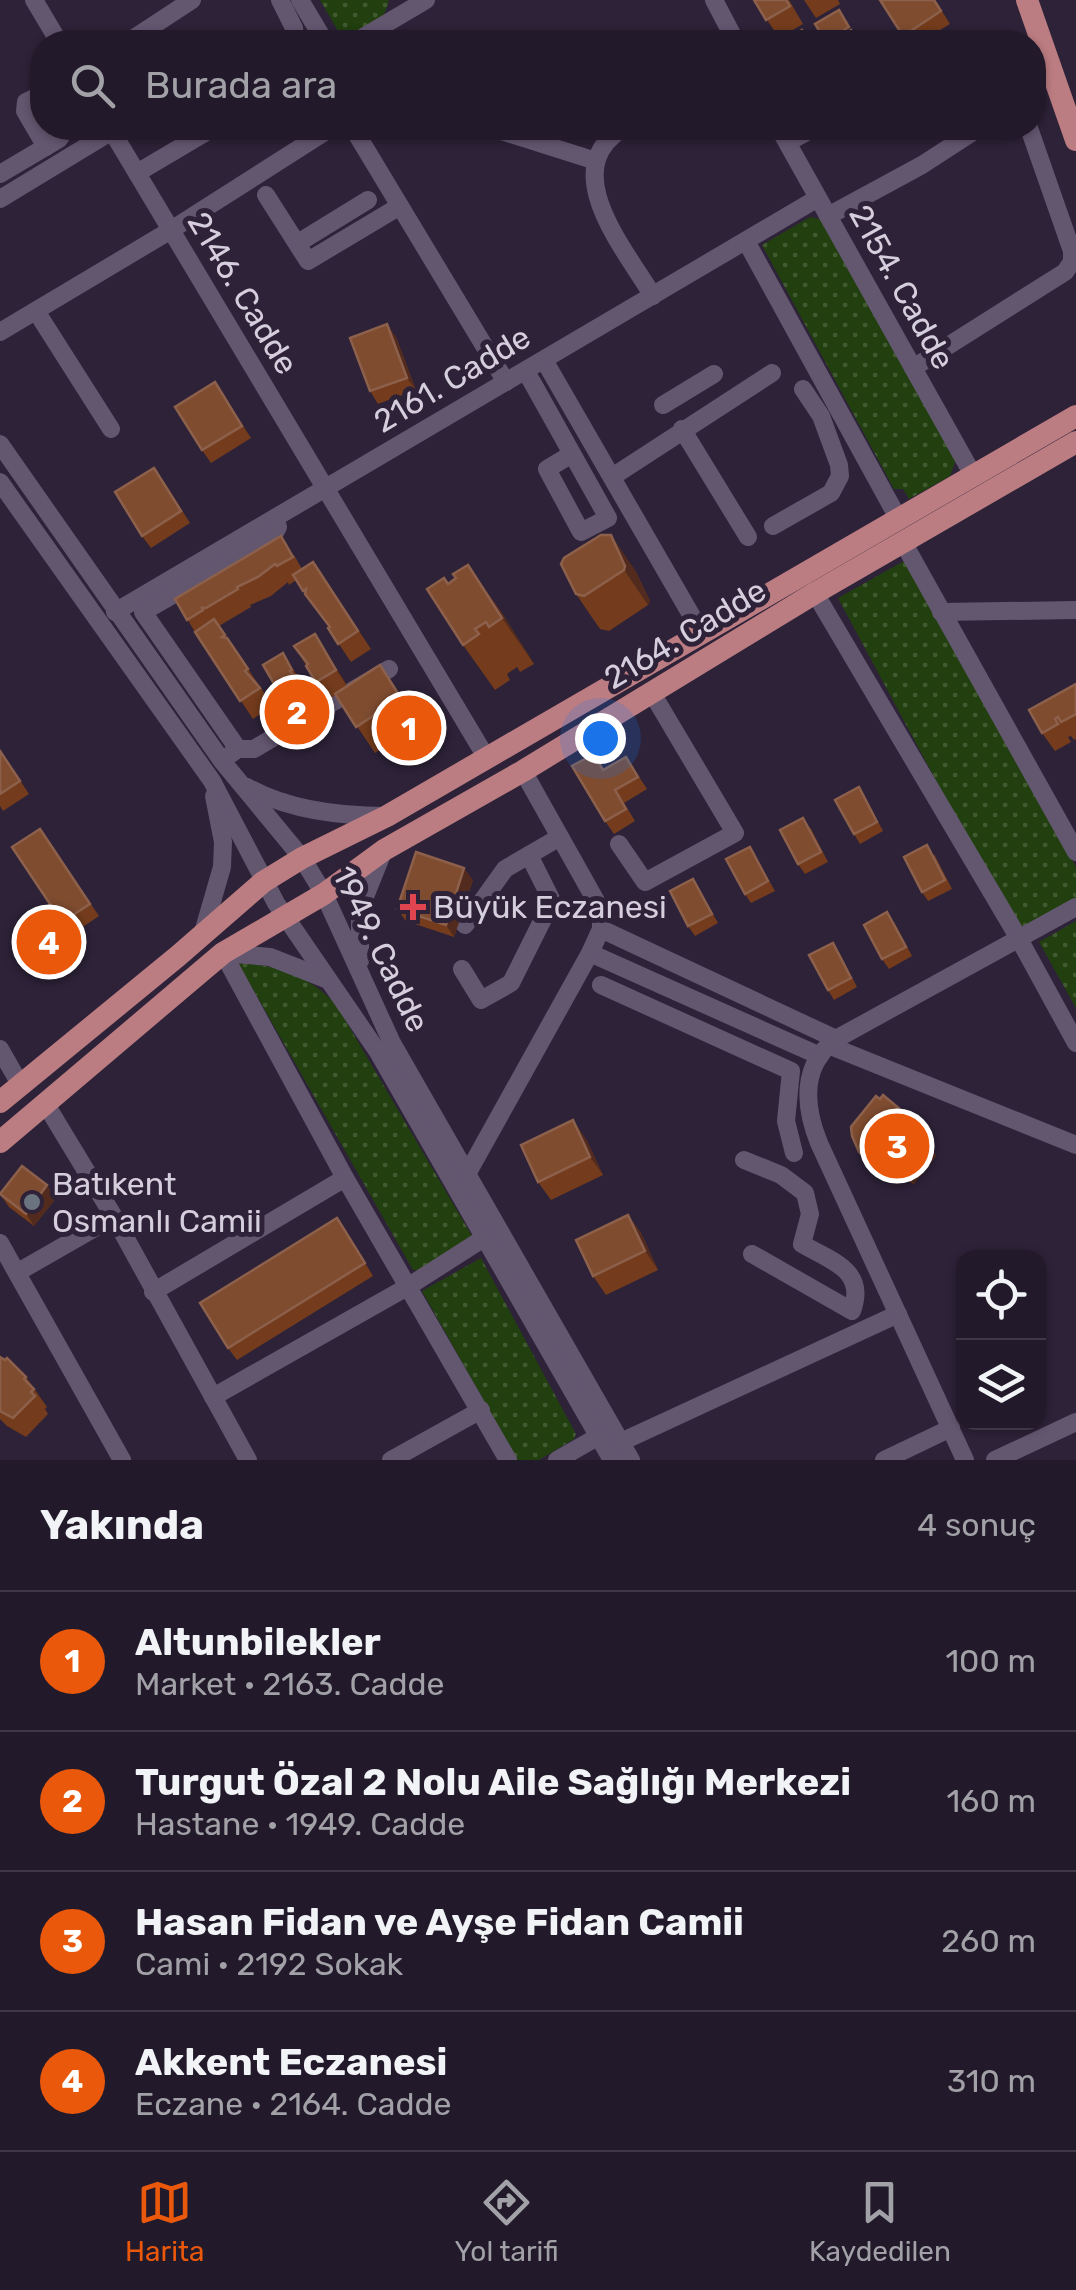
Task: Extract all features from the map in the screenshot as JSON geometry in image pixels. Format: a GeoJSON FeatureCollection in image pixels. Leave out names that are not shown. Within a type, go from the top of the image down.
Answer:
{"type":"FeatureCollection","features":[{"type":"Feature","properties":{"kind":"main road"},"geometry":{"type":"LineString","coordinates":[[1027,0],[1038,30]]}},
{"type":"Feature","properties":{"kind":"main road"},"geometry":{"type":"LineString","coordinates":[[1046,54],[1076,140]]}},
{"type":"Feature","properties":{"kind":"main road","name":"2164. Cadde"},"geometry":{"type":"LineString","coordinates":[[0,1142],[223,953],[324,894],[384,850],[523,771],[815,593],[973,475],[1076,416]]}},
{"type":"Feature","properties":{"kind":"main road","name":"2164. Cadde"},"geometry":{"type":"LineString","coordinates":[[0,1102],[263,882],[302,858],[386,816],[700,632],[1076,442]]}},
{"type":"Feature","properties":{"kind":"street"},"geometry":{"type":"LineString","coordinates":[[34,0],[52,30]]}},
{"type":"Feature","properties":{"kind":"street"},"geometry":{"type":"LineString","coordinates":[[146,30],[192,0]]}},
{"type":"Feature","properties":{"kind":"street"},"geometry":{"type":"LineString","coordinates":[[280,0],[294,30]]}},
{"type":"Feature","properties":{"kind":"street"},"geometry":{"type":"LineString","coordinates":[[300,0],[319,30]]}},
{"type":"Feature","properties":{"kind":"street"},"geometry":{"type":"LineString","coordinates":[[370,30],[397,8],[426,0]]}},
{"type":"Feature","properties":{"kind":"street"},"geometry":{"type":"LineString","coordinates":[[714,0],[730,30]]}},
{"type":"Feature","properties":{"kind":"street"},"geometry":{"type":"LineString","coordinates":[[42,140],[46,147]]}},
{"type":"Feature","properties":{"kind":"street"},"geometry":{"type":"LineString","coordinates":[[0,174],[57,140]]}},
{"type":"Feature","properties":{"kind":"street"},"geometry":{"type":"LineString","coordinates":[[0,199],[94,140]]}},
{"type":"Feature","properties":{"kind":"street","name":"2146. Cadde"},"geometry":{"type":"LineString","coordinates":[[118,140],[486,758]]}},
{"type":"Feature","properties":{"kind":"street"},"geometry":{"type":"LineString","coordinates":[[137,173],[193,140]]}},
{"type":"Feature","properties":{"kind":"street"},"geometry":{"type":"LineString","coordinates":[[0,332],[312,140]]}},
{"type":"Feature","properties":{"kind":"street"},"geometry":{"type":"LineString","coordinates":[[360,140],[506,382]]}},
{"type":"Feature","properties":{"kind":"street"},"geometry":{"type":"LineString","coordinates":[[530,140],[596,161]]}},
{"type":"Feature","properties":{"kind":"street"},"geometry":{"type":"LineString","coordinates":[[610,140],[596,161],[594,188],[599,205],[652,296]]}},
{"type":"Feature","properties":{"kind":"street","name":"2154. Cadde"},"geometry":{"type":"LineString","coordinates":[[787,140],[973,475]]}},
{"type":"Feature","properties":{"kind":"street"},"geometry":{"type":"LineString","coordinates":[[828,216],[961,140]]}},
{"type":"Feature","properties":{"kind":"street"},"geometry":{"type":"LineString","coordinates":[[913,368],[1070,266],[1072,251],[1033,140]]}},
{"type":"Feature","properties":{"kind":"street"},"geometry":{"type":"LineString","coordinates":[[266,195],[308,261],[400,206]]}},
{"type":"Feature","properties":{"kind":"street","name":"2161. Cadde"},"geometry":{"type":"LineString","coordinates":[[119,617],[275,518],[818,198]]}},
{"type":"Feature","properties":{"kind":"street"},"geometry":{"type":"LineString","coordinates":[[298,244],[368,200]]}},
{"type":"Feature","properties":{"kind":"street"},"geometry":{"type":"LineString","coordinates":[[746,240],[829,412],[901,530],[941,612],[1076,852]]}},
{"type":"Feature","properties":{"kind":"street"},"geometry":{"type":"LineString","coordinates":[[36,311],[111,429]]}},
{"type":"Feature","properties":{"kind":"street"},"geometry":{"type":"LineString","coordinates":[[544,360],[700,632]]}},
{"type":"Feature","properties":{"kind":"street"},"geometry":{"type":"LineString","coordinates":[[525,370],[572,454]]}},
{"type":"Feature","properties":{"kind":"street"},"geometry":{"type":"LineString","coordinates":[[612,477],[772,373]]}},
{"type":"Feature","properties":{"kind":"street"},"geometry":{"type":"LineString","coordinates":[[663,405],[714,374]]}},
{"type":"Feature","properties":{"kind":"street"},"geometry":{"type":"LineString","coordinates":[[688,390],[704,415]]}},
{"type":"Feature","properties":{"kind":"street"},"geometry":{"type":"LineString","coordinates":[[772,526],[832,492],[838,482],[839,465],[829,412],[802,390]]}},
{"type":"Feature","properties":{"kind":"street"},"geometry":{"type":"LineString","coordinates":[[682,428],[748,537]]}},
{"type":"Feature","properties":{"kind":"street","name":"1949. Cadde"},"geometry":{"type":"LineString","coordinates":[[0,444],[119,617],[230,755],[238,782],[302,858],[324,894],[386,1033],[616,1451]]}},
{"type":"Feature","properties":{"kind":"street","name":"1949. Cadde"},"geometry":{"type":"LineString","coordinates":[[0,482],[212,781],[263,882],[378,1052],[599,1436],[631,1460]]}},
{"type":"Feature","properties":{"kind":"street"},"geometry":{"type":"LineString","coordinates":[[119,617],[144,612],[272,538],[277,531],[275,518]]}},
{"type":"Feature","properties":{"kind":"street"},"geometry":{"type":"LineString","coordinates":[[815,593],[1018,937],[1076,1043]]}},
{"type":"Feature","properties":{"kind":"street"},"geometry":{"type":"LineString","coordinates":[[941,612],[1076,610]]}},
{"type":"Feature","properties":{"kind":"street"},"geometry":{"type":"LineString","coordinates":[[144,612],[230,755],[254,749],[388,668]]}},
{"type":"Feature","properties":{"kind":"street"},"geometry":{"type":"LineString","coordinates":[[619,844],[645,882],[735,833],[652,692]]}},
{"type":"Feature","properties":{"kind":"street"},"geometry":{"type":"LineString","coordinates":[[466,1176],[600,929],[601,910],[523,771]]}},
{"type":"Feature","properties":{"kind":"street"},"geometry":{"type":"LineString","coordinates":[[202,936],[222,868],[223,842],[212,781]]}},
{"type":"Feature","properties":{"kind":"street"},"geometry":{"type":"LineString","coordinates":[[238,782],[286,803],[346,816],[386,816]]}},
{"type":"Feature","properties":{"kind":"street"},"geometry":{"type":"LineString","coordinates":[[465,925],[505,869],[560,836]]}},
{"type":"Feature","properties":{"kind":"street"},"geometry":{"type":"LineString","coordinates":[[362,982],[358,948],[360,910],[384,850]]}},
{"type":"Feature","properties":{"kind":"street"},"geometry":{"type":"LineString","coordinates":[[462,969],[481,1000],[512,983],[552,901],[529,855]]}},
{"type":"Feature","properties":{"kind":"street"},"geometry":{"type":"LineString","coordinates":[[966,1460],[818,1142],[806,1104],[808,1081],[828,1047],[1076,907]]}},
{"type":"Feature","properties":{"kind":"street"},"geometry":{"type":"LineString","coordinates":[[600,929],[828,1047]]}},
{"type":"Feature","properties":{"kind":"street"},"geometry":{"type":"LineString","coordinates":[[223,953],[270,957],[330,982]]}},
{"type":"Feature","properties":{"kind":"street"},"geometry":{"type":"LineString","coordinates":[[223,953],[344,1178],[508,1460]]}},
{"type":"Feature","properties":{"kind":"street"},"geometry":{"type":"LineString","coordinates":[[590,953],[1076,1145]]}},
{"type":"Feature","properties":{"kind":"street"},"geometry":{"type":"LineString","coordinates":[[601,984],[791,1071],[786,1107],[794,1153]]}},
{"type":"Feature","properties":{"kind":"street"},"geometry":{"type":"LineString","coordinates":[[0,1049],[20,1084]]}},
{"type":"Feature","properties":{"kind":"street"},"geometry":{"type":"LineString","coordinates":[[46,1103],[114,1217],[248,1460]]}},
{"type":"Feature","properties":{"kind":"street"},"geometry":{"type":"LineString","coordinates":[[781,1175],[794,1153],[818,1142]]}},
{"type":"Feature","properties":{"kind":"street"},"geometry":{"type":"LineString","coordinates":[[744,1160],[801,1188],[810,1214],[802,1244],[844,1268],[853,1278],[857,1296],[852,1311],[752,1254]]}},
{"type":"Feature","properties":{"kind":"street"},"geometry":{"type":"LineString","coordinates":[[154,1292],[344,1178]]}},
{"type":"Feature","properties":{"kind":"street"},"geometry":{"type":"LineString","coordinates":[[18,1272],[114,1217]]}},
{"type":"Feature","properties":{"kind":"street"},"geometry":{"type":"LineString","coordinates":[[213,1398],[409,1286],[484,1238]]}},
{"type":"Feature","properties":{"kind":"street"},"geometry":{"type":"LineString","coordinates":[[0,1243],[122,1460]]}},
{"type":"Feature","properties":{"kind":"street"},"geometry":{"type":"LineString","coordinates":[[616,1451],[898,1314]]}},
{"type":"Feature","properties":{"kind":"street"},"geometry":{"type":"LineString","coordinates":[[391,1460],[481,1410]]}},
{"type":"Feature","properties":{"kind":"street"},"geometry":{"type":"LineString","coordinates":[[995,1460],[1076,1422]]}},
{"type":"Feature","properties":{"kind":"street"},"geometry":{"type":"LineString","coordinates":[[884,1460],[950,1428]]}},
{"type":"Feature","properties":{"kind":"street"},"geometry":{"type":"LineString","coordinates":[[557,1460],[599,1436]]}},
{"type":"Feature","properties":{"kind":"green space"},"geometry":{"type":"Polygon","coordinates":[[[320,0],[388,0],[383,17],[358,30],[337,30],[320,0]]]}},
{"type":"Feature","properties":{"kind":"green space"},"geometry":{"type":"Polygon","coordinates":[[[810,217],[820,219],[956,460],[950,476],[909,499],[903,489],[894,489],[762,245],[810,217]]]}},
{"type":"Feature","properties":{"kind":"green space"},"geometry":{"type":"Polygon","coordinates":[[[904,561],[1076,867],[1076,899],[1020,929],[1012,922],[838,598],[904,561]]]}},
{"type":"Feature","properties":{"kind":"green space"},"geometry":{"type":"Polygon","coordinates":[[[1076,921],[1076,1008],[1039,942],[1076,921]]]}},
{"type":"Feature","properties":{"kind":"green space"},"geometry":{"type":"Polygon","coordinates":[[[238,963],[292,974],[316,987],[337,1006],[475,1241],[426,1271],[413,1270],[238,963]]]}},
{"type":"Feature","properties":{"kind":"green space"},"geometry":{"type":"Polygon","coordinates":[[[481,1258],[576,1434],[539,1460],[517,1460],[422,1291],[481,1258]]]}},
{"type":"Feature","properties":{"kind":"building"},"geometry":{"type":"Polygon","coordinates":[[[754,0],[786,0],[790,6],[766,20],[754,0]]]}},
{"type":"Feature","properties":{"kind":"building"},"geometry":{"type":"Polygon","coordinates":[[[880,0],[934,0],[941,11],[912,30],[899,30],[880,0]]]}},
{"type":"Feature","properties":{"kind":"building"},"geometry":{"type":"Polygon","coordinates":[[[839,10],[849,27],[819,30],[815,24],[839,10]]]}},
{"type":"Feature","properties":{"kind":"building"},"geometry":{"type":"Polygon","coordinates":[[[387,324],[407,378],[370,391],[350,338],[387,324]]]}},
{"type":"Feature","properties":{"kind":"building"},"geometry":{"type":"Polygon","coordinates":[[[215,382],[242,426],[202,450],[175,407],[215,382]]]}},
{"type":"Feature","properties":{"kind":"building"},"geometry":{"type":"Polygon","coordinates":[[[154,468],[181,511],[142,536],[115,492],[154,468]]]}},
{"type":"Feature","properties":{"kind":"building"},"geometry":{"type":"Polygon","coordinates":[[[601,535],[611,535],[624,570],[584,596],[576,594],[561,564],[564,558],[601,535]]]}},
{"type":"Feature","properties":{"kind":"building"},"geometry":{"type":"Polygon","coordinates":[[[281,536],[293,557],[275,564],[187,620],[175,599],[281,536]]]}},
{"type":"Feature","properties":{"kind":"building"},"geometry":{"type":"Polygon","coordinates":[[[313,562],[358,631],[338,644],[305,594],[306,589],[303,591],[293,575],[313,562]]]}},
{"type":"Feature","properties":{"kind":"building"},"geometry":{"type":"Polygon","coordinates":[[[468,565],[502,618],[489,627],[486,622],[475,629],[479,634],[463,645],[427,589],[444,578],[448,584],[456,578],[453,574],[468,565]]]}},
{"type":"Feature","properties":{"kind":"building"},"geometry":{"type":"Polygon","coordinates":[[[214,619],[225,635],[222,637],[227,638],[248,669],[245,671],[260,688],[240,701],[195,632],[214,619]]]}},
{"type":"Feature","properties":{"kind":"building"},"geometry":{"type":"Polygon","coordinates":[[[315,634],[336,670],[316,682],[294,646],[315,634]]]}},
{"type":"Feature","properties":{"kind":"building"},"geometry":{"type":"Polygon","coordinates":[[[283,653],[290,671],[304,689],[284,701],[263,665],[283,653]]]}},
{"type":"Feature","properties":{"kind":"building"},"geometry":{"type":"Polygon","coordinates":[[[380,665],[401,698],[356,727],[335,694],[380,665]]]}},
{"type":"Feature","properties":{"kind":"building"},"geometry":{"type":"Polygon","coordinates":[[[1076,684],[1076,714],[1061,722],[1058,717],[1058,724],[1042,733],[1029,710],[1076,684]]]}},
{"type":"Feature","properties":{"kind":"building"},"geometry":{"type":"Polygon","coordinates":[[[0,751],[20,781],[0,794],[0,751]]]}},
{"type":"Feature","properties":{"kind":"building"},"geometry":{"type":"Polygon","coordinates":[[[594,754],[603,770],[626,757],[638,777],[615,790],[626,809],[605,821],[572,766],[594,754]]]}},
{"type":"Feature","properties":{"kind":"building"},"geometry":{"type":"Polygon","coordinates":[[[859,787],[877,822],[854,834],[835,800],[859,787]]]}},
{"type":"Feature","properties":{"kind":"building"},"geometry":{"type":"Polygon","coordinates":[[[803,818],[821,852],[798,864],[780,830],[803,818]]]}},
{"type":"Feature","properties":{"kind":"building"},"geometry":{"type":"Polygon","coordinates":[[[40,829],[90,904],[62,922],[12,847],[40,829]]]}},
{"type":"Feature","properties":{"kind":"building"},"geometry":{"type":"Polygon","coordinates":[[[927,845],[945,880],[922,892],[904,857],[927,845]]]}},
{"type":"Feature","properties":{"kind":"building"},"geometry":{"type":"Polygon","coordinates":[[[750,847],[768,881],[745,894],[726,859],[750,847]]]}},
{"type":"Feature","properties":{"kind":"building"},"geometry":{"type":"Polygon","coordinates":[[[416,852],[464,868],[446,925],[397,909],[416,852]]]}},
{"type":"Feature","properties":{"kind":"building"},"geometry":{"type":"Polygon","coordinates":[[[693,879],[712,914],[688,926],[670,891],[693,879]]]}},
{"type":"Feature","properties":{"kind":"building"},"geometry":{"type":"Polygon","coordinates":[[[887,912],[906,947],[882,959],[864,925],[887,912]]]}},
{"type":"Feature","properties":{"kind":"building"},"geometry":{"type":"Polygon","coordinates":[[[833,943],[851,978],[828,990],[809,955],[833,943]]]}},
{"type":"Feature","properties":{"kind":"building"},"geometry":{"type":"Polygon","coordinates":[[[883,1095],[925,1130],[922,1137],[928,1143],[906,1172],[896,1167],[891,1171],[875,1166],[859,1152],[852,1136],[851,1127],[876,1096],[880,1099],[883,1095]]]}},
{"type":"Feature","properties":{"kind":"building"},"geometry":{"type":"Polygon","coordinates":[[[573,1120],[590,1157],[538,1182],[521,1145],[573,1120]]]}},
{"type":"Feature","properties":{"kind":"building"},"geometry":{"type":"Polygon","coordinates":[[[22,1166],[47,1185],[26,1214],[0,1194],[22,1166]]]}},
{"type":"Feature","properties":{"kind":"building"},"geometry":{"type":"Polygon","coordinates":[[[628,1215],[645,1251],[593,1276],[576,1240],[628,1215]]]}},
{"type":"Feature","properties":{"kind":"building"},"geometry":{"type":"Polygon","coordinates":[[[337,1218],[365,1263],[228,1348],[200,1303],[337,1218]]]}},
{"type":"Feature","properties":{"kind":"building"},"geometry":{"type":"Polygon","coordinates":[[[0,1357],[7,1358],[34,1389],[31,1392],[35,1396],[13,1418],[0,1411],[0,1357]]]}},
{"type":"Feature","properties":{"kind":"place","name":"Turgut Özal 2 Nolu Aile Sağlığı Merkezi"},"geometry":{"type":"Point","coordinates":[297,712]}},
{"type":"Feature","properties":{"kind":"place","name":"Altunbilekler"},"geometry":{"type":"Point","coordinates":[409,728]}},
{"type":"Feature","properties":{"kind":"place","name":"Büyük Eczanesi"},"geometry":{"type":"Point","coordinates":[413,907]}},
{"type":"Feature","properties":{"kind":"place","name":"Akkent Eczanesi"},"geometry":{"type":"Point","coordinates":[49,942]}},
{"type":"Feature","properties":{"kind":"place","name":"Hasan Fidan ve Ayşe Fidan Camii"},"geometry":{"type":"Point","coordinates":[897,1146]}},
{"type":"Feature","properties":{"kind":"place","name":"Batıkent Osmanlı Camii"},"geometry":{"type":"Point","coordinates":[32,1202]}}]}
